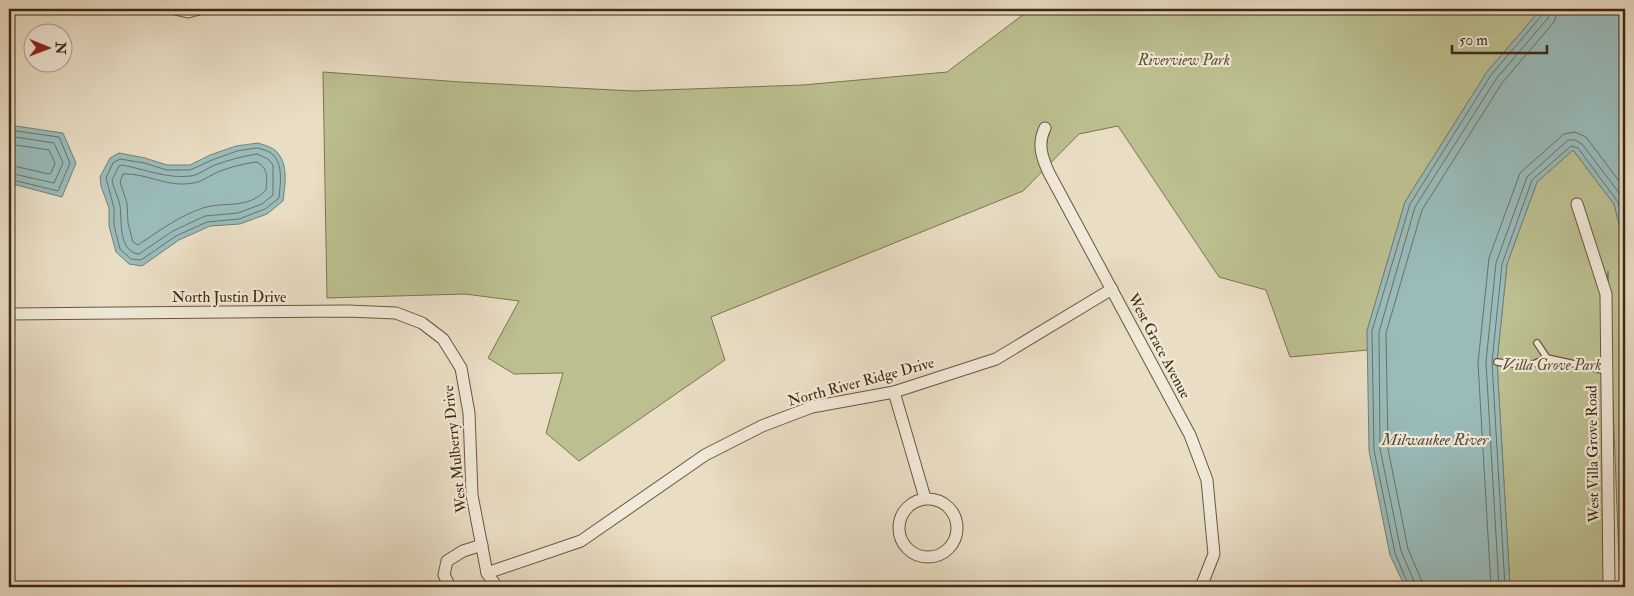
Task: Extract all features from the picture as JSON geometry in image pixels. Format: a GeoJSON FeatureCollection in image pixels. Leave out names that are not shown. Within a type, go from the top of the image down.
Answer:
{"type":"FeatureCollection","features":[{"type":"Feature","properties":{"kind":"street"},"geometry":{"type":"LineString","coordinates":[[176,9],[188,12],[199,9]]}},
{"type":"Feature","properties":{"kind":"street","name":"West Grace Avenue"},"geometry":{"type":"LineString","coordinates":[[1045,128],[1040,144],[1046,168],[1190,435],[1207,480],[1214,554],[1201,587]]}},
{"type":"Feature","properties":{"kind":"street","name":"West Villa Grove Road"},"geometry":{"type":"LineString","coordinates":[[1577,204],[1606,294],[1609,587]]}},
{"type":"Feature","properties":{"kind":"street","name":"North River Ridge Drive"},"geometry":{"type":"LineString","coordinates":[[487,573],[581,541],[705,455],[762,426],[812,407],[894,392],[996,359],[1112,289]]}},
{"type":"Feature","properties":{"kind":"street","name":"North Justin Drive"},"geometry":{"type":"LineString","coordinates":[[9,314],[347,311],[396,313],[422,323],[443,339]]}},
{"type":"Feature","properties":{"kind":"street","name":"West Mulberry Drive"},"geometry":{"type":"LineString","coordinates":[[443,339],[461,368],[469,413],[472,495],[487,573],[496,587]]}},
{"type":"Feature","properties":{"kind":"street"},"geometry":{"type":"LineString","coordinates":[[894,392],[925,498]]}},
{"type":"Feature","properties":{"kind":"street"},"geometry":{"type":"LineString","coordinates":[[925,498],[935,499],[951,509],[956,518],[958,528],[951,546],[944,553],[926,558],[908,550],[902,542],[899,533],[899,523],[902,514],[916,500],[925,498]]}},
{"type":"Feature","properties":{"kind":"street"},"geometry":{"type":"LineString","coordinates":[[450,587],[444,575],[447,561],[463,551],[482,546]]}},
{"type":"Feature","properties":{"kind":"lane"},"geometry":{"type":"LineString","coordinates":[[1537,343],[1547,358]]}},
{"type":"Feature","properties":{"kind":"lane"},"geometry":{"type":"LineString","coordinates":[[1497,362],[1529,366],[1547,358],[1606,371]]}},
{"type":"Feature","properties":{"kind":"green space","name":"Riverview Park"},"geometry":{"type":"Polygon","coordinates":[[[1027,9],[1541,9],[1487,72],[1405,202],[1367,331],[1368,350],[1290,357],[1266,290],[1219,277],[1118,126],[1079,134],[1023,191],[711,317],[725,360],[579,461],[546,433],[563,373],[514,374],[488,358],[519,301],[465,294],[327,298],[323,72],[461,82],[633,91],[803,85],[947,72],[1028,11],[1027,9]]]}},
{"type":"Feature","properties":{"kind":"green space","name":"Villa Grove Park"},"geometry":{"type":"Polygon","coordinates":[[[1573,150],[1614,204],[1625,248],[1625,587],[1620,587],[1608,271],[1606,294],[1609,587],[1510,587],[1497,362],[1507,264],[1537,182],[1573,150]]]}},
{"type":"Feature","properties":{"kind":"water","name":"Milwaukee River"},"geometry":{"type":"Polygon","coordinates":[[[1541,9],[1625,9],[1625,248],[1614,204],[1573,150],[1537,182],[1507,264],[1497,362],[1510,587],[1405,587],[1390,555],[1369,451],[1367,331],[1405,202],[1487,72],[1541,9]]]}},
{"type":"Feature","properties":{"kind":"water"},"geometry":{"type":"Polygon","coordinates":[[[9,125],[63,133],[76,163],[62,197],[9,183],[9,125]]]}},
{"type":"Feature","properties":{"kind":"water"},"geometry":{"type":"Polygon","coordinates":[[[258,143],[276,151],[283,162],[284,168],[283,201],[267,214],[240,224],[210,226],[179,240],[142,266],[129,264],[116,252],[109,226],[109,208],[101,186],[100,177],[110,158],[119,153],[167,165],[190,165],[210,155],[236,146],[258,143]]]}}]}
